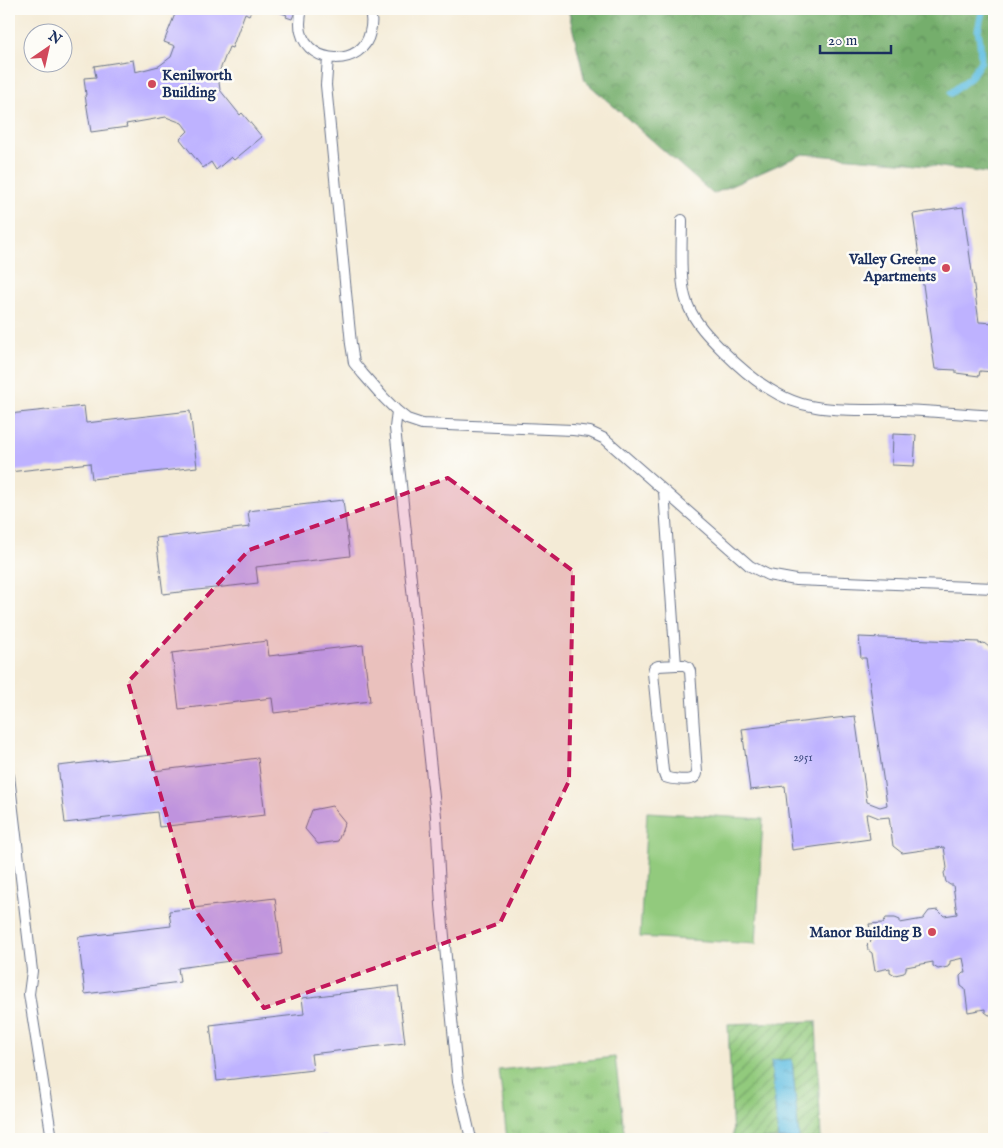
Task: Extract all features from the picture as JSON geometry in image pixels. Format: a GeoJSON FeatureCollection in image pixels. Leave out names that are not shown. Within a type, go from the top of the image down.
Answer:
{"type":"FeatureCollection","features":[{"type":"Feature","properties":{"kind":"lane"},"geometry":{"type":"LineString","coordinates":[[302,9],[300,21],[301,34],[307,45],[316,53],[328,58],[341,58],[353,55],[362,47],[369,36],[372,24],[369,9]]}},
{"type":"Feature","properties":{"kind":"lane"},"geometry":{"type":"LineString","coordinates":[[328,58],[326,85],[354,363],[368,380],[407,419],[422,424],[590,432],[605,439],[750,566],[768,575],[796,580],[994,588]]}},
{"type":"Feature","properties":{"kind":"lane"},"geometry":{"type":"LineString","coordinates":[[682,220],[683,281],[687,303],[698,322],[714,342],[756,382],[795,402],[815,407],[844,410],[899,410],[994,416]]}},
{"type":"Feature","properties":{"kind":"lane"},"geometry":{"type":"LineString","coordinates":[[397,410],[395,428],[436,816],[441,905],[458,1082],[471,1139]]}},
{"type":"Feature","properties":{"kind":"lane"},"geometry":{"type":"LineString","coordinates":[[664,490],[676,665]]}},
{"type":"Feature","properties":{"kind":"lane"},"geometry":{"type":"LineString","coordinates":[[676,665],[684,665],[690,671],[697,773],[696,777],[692,779],[670,779],[665,777],[663,771],[653,673],[654,668],[658,666],[676,665]]}},
{"type":"Feature","properties":{"kind":"lane"},"geometry":{"type":"LineString","coordinates":[[9,776],[32,971],[29,994],[52,1139]]}},
{"type":"Feature","properties":{"kind":"highlighted area"},"geometry":{"type":"Polygon","coordinates":[[[448,478],[573,571],[569,781],[500,923],[264,1008],[193,907],[128,682],[249,550],[448,478]]]}},
{"type":"Feature","properties":{"kind":"green space"},"geometry":{"type":"Polygon","coordinates":[[[568,9],[994,9],[994,174],[910,163],[803,154],[713,194],[585,81],[568,9]]]}},
{"type":"Feature","properties":{"kind":"green space"},"geometry":{"type":"Polygon","coordinates":[[[647,812],[763,819],[756,944],[640,937],[647,812]]]}},
{"type":"Feature","properties":{"kind":"green space"},"geometry":{"type":"Polygon","coordinates":[[[816,1021],[821,1139],[733,1139],[728,1024],[816,1021]]]}},
{"type":"Feature","properties":{"kind":"green space"},"geometry":{"type":"Polygon","coordinates":[[[615,1057],[625,1139],[507,1139],[499,1070],[615,1057]]]}},
{"type":"Feature","properties":{"kind":"water"},"geometry":{"type":"Polygon","coordinates":[[[792,1059],[799,1139],[778,1139],[771,1061],[792,1059]]]}},
{"type":"Feature","properties":{"kind":"building","name":"Kenilworth Building"},"geometry":{"type":"Polygon","coordinates":[[[177,9],[188,11],[188,9],[252,9],[249,15],[245,13],[232,48],[229,47],[218,75],[220,90],[240,115],[242,113],[262,137],[234,160],[231,157],[216,170],[211,162],[203,168],[180,139],[188,131],[182,123],[166,117],[126,124],[127,127],[91,132],[84,78],[96,77],[94,66],[133,60],[135,72],[159,66],[171,57],[175,46],[164,42],[177,9]]]}},
{"type":"Feature","properties":{"kind":"building"},"geometry":{"type":"Polygon","coordinates":[[[271,9],[296,9],[292,19],[271,9]]]}},
{"type":"Feature","properties":{"kind":"building","name":"Valley Greene Apartments"},"geometry":{"type":"Polygon","coordinates":[[[963,207],[979,322],[994,323],[994,372],[980,371],[979,376],[956,373],[956,370],[935,369],[913,214],[963,207]]]}},
{"type":"Feature","properties":{"kind":"building"},"geometry":{"type":"Polygon","coordinates":[[[84,406],[86,423],[190,411],[197,467],[92,479],[90,463],[9,472],[9,414],[84,406]]]}},
{"type":"Feature","properties":{"kind":"building"},"geometry":{"type":"Polygon","coordinates":[[[893,434],[916,435],[914,466],[892,465],[893,434]]]}},
{"type":"Feature","properties":{"kind":"building"},"geometry":{"type":"Polygon","coordinates":[[[343,500],[350,556],[256,567],[258,583],[163,594],[156,538],[250,527],[248,511],[343,500]]]}},
{"type":"Feature","properties":{"kind":"building"},"geometry":{"type":"Polygon","coordinates":[[[859,637],[979,642],[979,644],[984,643],[994,651],[994,1014],[989,1015],[985,1012],[985,1009],[968,1012],[965,989],[961,986],[960,976],[966,973],[963,958],[950,961],[948,967],[938,969],[933,966],[933,962],[906,967],[904,973],[895,975],[890,972],[890,968],[875,971],[872,953],[868,950],[867,945],[872,940],[869,924],[883,923],[886,918],[895,918],[900,920],[900,923],[923,919],[929,911],[938,910],[944,916],[957,914],[953,885],[946,882],[944,873],[947,868],[944,847],[902,853],[893,846],[889,817],[879,818],[866,814],[870,839],[792,850],[785,786],[750,790],[742,729],[855,716],[867,802],[880,807],[887,805],[866,658],[861,658],[859,637]]]}},
{"type":"Feature","properties":{"kind":"building"},"geometry":{"type":"Polygon","coordinates":[[[267,641],[269,656],[363,645],[370,701],[274,713],[272,698],[179,709],[172,653],[267,641]]]}},
{"type":"Feature","properties":{"kind":"building"},"geometry":{"type":"Polygon","coordinates":[[[152,755],[154,771],[258,758],[265,815],[159,827],[157,812],[65,823],[58,766],[152,755]]]}},
{"type":"Feature","properties":{"kind":"building"},"geometry":{"type":"Polygon","coordinates":[[[332,806],[345,822],[338,841],[318,844],[305,829],[312,810],[332,806]]]}},
{"type":"Feature","properties":{"kind":"building"},"geometry":{"type":"Polygon","coordinates":[[[275,898],[282,954],[178,968],[180,982],[85,994],[78,937],[171,926],[169,911],[275,898]]]}},
{"type":"Feature","properties":{"kind":"building"},"geometry":{"type":"Polygon","coordinates":[[[398,986],[405,1043],[311,1054],[313,1070],[217,1081],[210,1025],[304,1014],[302,998],[398,986]]]}},
{"type":"Feature","properties":{"kind":"building"},"geometry":{"type":"Polygon","coordinates":[[[326,1135],[327,1139],[305,1139],[305,1138],[326,1135]]]}},
{"type":"Feature","properties":{"kind":"waterway"},"geometry":{"type":"LineString","coordinates":[[951,93],[970,78],[981,61],[978,30],[982,9]]}},
{"type":"Feature","properties":{"kind":"place","name":"Kenilworth Building"},"geometry":{"type":"Point","coordinates":[152,84]}},
{"type":"Feature","properties":{"kind":"place","name":"Valley Greene Apartments"},"geometry":{"type":"Point","coordinates":[946,268]}},
{"type":"Feature","properties":{"kind":"place","name":"Manor Building B"},"geometry":{"type":"Point","coordinates":[932,932]}}]}
